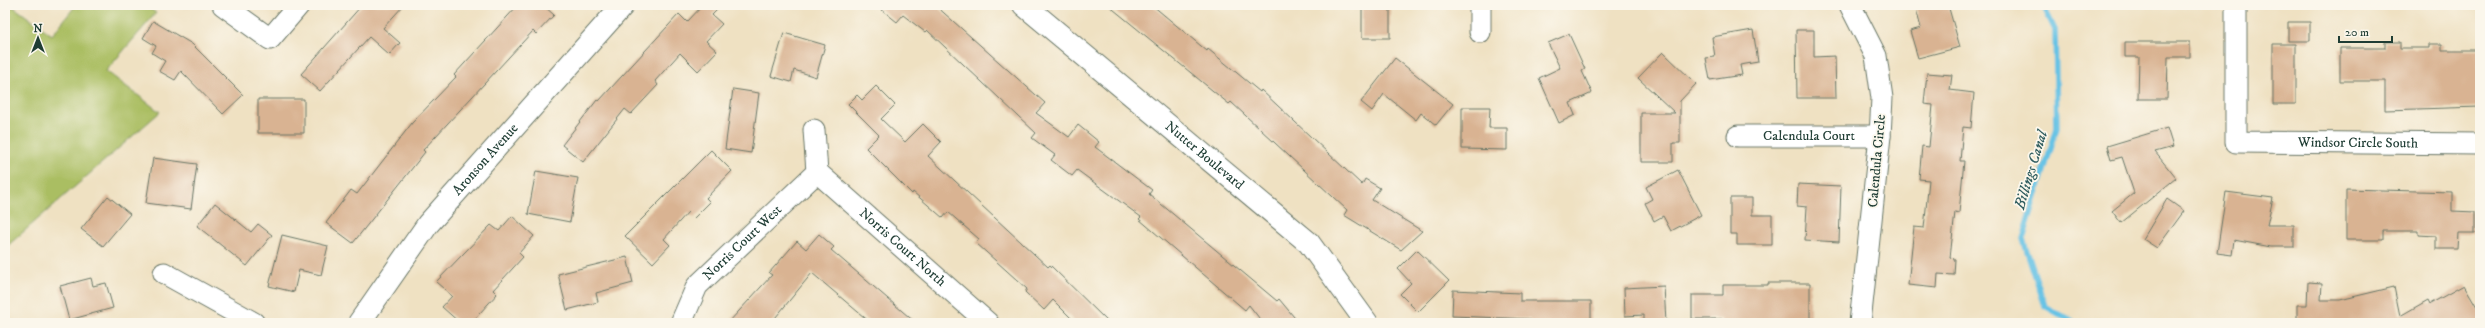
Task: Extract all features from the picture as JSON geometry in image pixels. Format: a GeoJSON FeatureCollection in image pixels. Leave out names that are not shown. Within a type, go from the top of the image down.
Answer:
{"type":"FeatureCollection","features":[{"type":"Feature","properties":{"kind":"street"},"geometry":{"type":"LineString","coordinates":[[224,5],[270,39],[299,5]]}},
{"type":"Feature","properties":{"kind":"street","name":"Aronson Avenue"},"geometry":{"type":"LineString","coordinates":[[359,323],[428,224],[623,5]]}},
{"type":"Feature","properties":{"kind":"street","name":"Nutter Boulevard"},"geometry":{"type":"LineString","coordinates":[[1024,5],[1309,243],[1367,323]]}},
{"type":"Feature","properties":{"kind":"street"},"geometry":{"type":"LineString","coordinates":[[1480,5],[1480,32]]}},
{"type":"Feature","properties":{"kind":"street","name":"Calendula Circle"},"geometry":{"type":"LineString","coordinates":[[1850,5],[1876,56],[1882,98],[1880,136],[1860,323]]}},
{"type":"Feature","properties":{"kind":"street","name":"Windsor Circle South"},"geometry":{"type":"LineString","coordinates":[[2236,5],[2236,142],[2480,144]]}},
{"type":"Feature","properties":{"kind":"street"},"geometry":{"type":"LineString","coordinates":[[814,130],[817,172]]}},
{"type":"Feature","properties":{"kind":"street","name":"Calendula Court"},"geometry":{"type":"LineString","coordinates":[[1738,136],[1880,136]]}},
{"type":"Feature","properties":{"kind":"street","name":"Norris Court West"},"geometry":{"type":"LineString","coordinates":[[681,323],[697,286],[817,172]]}},
{"type":"Feature","properties":{"kind":"street","name":"Norris Court North"},"geometry":{"type":"LineString","coordinates":[[817,172],[988,323]]}},
{"type":"Feature","properties":{"kind":"street"},"geometry":{"type":"LineString","coordinates":[[164,273],[254,323]]}},
{"type":"Feature","properties":{"kind":"green space"},"geometry":{"type":"Polygon","coordinates":[[[5,5],[11,5],[52,35],[76,5],[145,5],[156,13],[106,71],[160,112],[5,248],[5,5]]]}},
{"type":"Feature","properties":{"kind":"building"},"geometry":{"type":"Polygon","coordinates":[[[362,5],[404,5],[383,28],[400,43],[389,55],[369,37],[320,91],[301,74],[362,5]]]}},
{"type":"Feature","properties":{"kind":"building"},"geometry":{"type":"Polygon","coordinates":[[[518,5],[543,5],[554,15],[536,34],[533,31],[423,150],[425,152],[353,243],[326,223],[351,190],[357,194],[412,123],[456,77],[454,75],[518,5]]]}},
{"type":"Feature","properties":{"kind":"building"},"geometry":{"type":"Polygon","coordinates":[[[703,5],[722,5],[712,15],[722,24],[706,41],[717,51],[698,71],[680,53],[655,81],[658,85],[631,114],[625,109],[583,162],[562,145],[597,100],[599,101],[679,14],[687,22],[703,5]]]}},
{"type":"Feature","properties":{"kind":"building"},"geometry":{"type":"Polygon","coordinates":[[[876,5],[935,5],[1045,103],[1036,113],[1069,137],[1078,125],[1099,142],[1095,147],[1152,190],[1149,194],[1277,301],[1279,299],[1299,323],[1263,323],[1249,305],[1245,310],[1139,219],[1141,217],[1077,170],[1072,176],[1051,160],[1055,155],[1032,138],[1036,133],[927,30],[925,32],[903,15],[897,22],[876,5]]]}},
{"type":"Feature","properties":{"kind":"building"},"geometry":{"type":"Polygon","coordinates":[[[1108,5],[1152,5],[1207,51],[1208,49],[1260,92],[1261,90],[1362,185],[1365,179],[1380,188],[1372,200],[1422,231],[1401,250],[1344,215],[1347,210],[1231,102],[1229,104],[1108,5]]]}},
{"type":"Feature","properties":{"kind":"building"},"geometry":{"type":"Polygon","coordinates":[[[1362,5],[1390,5],[1390,38],[1362,38],[1362,5]]]}},
{"type":"Feature","properties":{"kind":"building"},"geometry":{"type":"Polygon","coordinates":[[[1915,5],[1948,5],[1960,47],[1918,58],[1910,31],[1921,28],[1915,5]]]}},
{"type":"Feature","properties":{"kind":"building"},"geometry":{"type":"Polygon","coordinates":[[[153,21],[192,44],[243,95],[223,114],[181,71],[175,80],[159,71],[165,61],[152,53],[156,46],[143,38],[153,21]]]}},
{"type":"Feature","properties":{"kind":"building"},"geometry":{"type":"Polygon","coordinates":[[[2288,22],[2310,22],[2310,41],[2288,41],[2288,22]]]}},
{"type":"Feature","properties":{"kind":"building"},"geometry":{"type":"Polygon","coordinates":[[[1753,30],[1758,62],[1740,65],[1742,75],[1710,80],[1706,58],[1715,57],[1712,37],[1753,30]]]}},
{"type":"Feature","properties":{"kind":"building"},"geometry":{"type":"Polygon","coordinates":[[[1796,30],[1814,30],[1814,57],[1835,56],[1836,98],[1797,98],[1796,30]]]}},
{"type":"Feature","properties":{"kind":"building"},"geometry":{"type":"Polygon","coordinates":[[[784,33],[825,45],[816,77],[794,70],[791,82],[771,76],[784,33]]]}},
{"type":"Feature","properties":{"kind":"building"},"geometry":{"type":"Polygon","coordinates":[[[1569,34],[1585,69],[1582,71],[1592,93],[1570,103],[1575,115],[1559,123],[1539,78],[1560,68],[1548,43],[1569,34]]]}},
{"type":"Feature","properties":{"kind":"building"},"geometry":{"type":"Polygon","coordinates":[[[2125,42],[2190,42],[2190,57],[2168,57],[2167,99],[2138,99],[2139,57],[2125,57],[2125,42]]]}},
{"type":"Feature","properties":{"kind":"building"},"geometry":{"type":"Polygon","coordinates":[[[2385,42],[2400,42],[2400,48],[2429,48],[2429,44],[2442,44],[2442,50],[2480,50],[2480,107],[2385,110],[2385,81],[2340,81],[2340,48],[2385,48],[2385,42]]]}},
{"type":"Feature","properties":{"kind":"building"},"geometry":{"type":"Polygon","coordinates":[[[2273,44],[2296,44],[2296,104],[2273,104],[2273,44]]]}},
{"type":"Feature","properties":{"kind":"building"},"geometry":{"type":"Polygon","coordinates":[[[1663,52],[1696,84],[1680,101],[1680,143],[1673,143],[1673,162],[1641,162],[1641,113],[1675,113],[1638,78],[1663,52]]]}},
{"type":"Feature","properties":{"kind":"building"},"geometry":{"type":"Polygon","coordinates":[[[1395,58],[1453,104],[1436,125],[1421,113],[1416,120],[1384,94],[1372,111],[1361,102],[1395,58]]]}},
{"type":"Feature","properties":{"kind":"building"},"geometry":{"type":"Polygon","coordinates":[[[1927,73],[1952,75],[1950,90],[1974,93],[1971,128],[1963,127],[1960,161],[1964,161],[1959,213],[1955,212],[1950,258],[1955,259],[1954,275],[1938,274],[1937,288],[1908,285],[1914,227],[1924,228],[1929,180],[1919,179],[1922,146],[1929,147],[1933,105],[1924,104],[1927,73]]]}},
{"type":"Feature","properties":{"kind":"building"},"geometry":{"type":"Polygon","coordinates":[[[876,86],[895,105],[881,119],[905,142],[923,124],[941,142],[928,156],[1048,267],[1050,265],[1109,323],[1076,323],[1053,300],[1044,310],[1025,292],[1027,289],[976,243],[979,239],[948,212],[943,218],[913,192],[912,194],[866,148],[879,135],[848,104],[857,95],[862,100],[876,86]]]}},
{"type":"Feature","properties":{"kind":"building"},"geometry":{"type":"Polygon","coordinates":[[[733,89],[759,93],[751,153],[725,149],[733,89]]]}},
{"type":"Feature","properties":{"kind":"building"},"geometry":{"type":"Polygon","coordinates":[[[258,99],[304,99],[304,133],[258,133],[258,99]]]}},
{"type":"Feature","properties":{"kind":"building"},"geometry":{"type":"Polygon","coordinates":[[[1462,107],[1490,107],[1489,128],[1507,128],[1507,150],[1462,149],[1462,107]]]}},
{"type":"Feature","properties":{"kind":"building"},"geometry":{"type":"Polygon","coordinates":[[[2167,128],[2173,147],[2155,152],[2176,178],[2121,223],[2112,211],[2134,193],[2122,157],[2111,160],[2107,146],[2167,128]]]}},
{"type":"Feature","properties":{"kind":"building"},"geometry":{"type":"Polygon","coordinates":[[[711,150],[732,171],[706,198],[710,202],[694,218],[688,212],[664,239],[670,245],[653,263],[625,236],[711,150]]]}},
{"type":"Feature","properties":{"kind":"building"},"geometry":{"type":"Polygon","coordinates":[[[153,158],[197,164],[191,209],[146,203],[153,158]]]}},
{"type":"Feature","properties":{"kind":"building"},"geometry":{"type":"Polygon","coordinates":[[[1678,170],[1701,215],[1671,231],[1663,216],[1654,221],[1645,203],[1652,199],[1646,187],[1678,170]]]}},
{"type":"Feature","properties":{"kind":"building"},"geometry":{"type":"Polygon","coordinates":[[[536,171],[578,178],[570,222],[528,214],[536,171]]]}},
{"type":"Feature","properties":{"kind":"building"},"geometry":{"type":"Polygon","coordinates":[[[1798,184],[1841,186],[1839,242],[1805,240],[1807,207],[1797,206],[1798,184]]]}},
{"type":"Feature","properties":{"kind":"building"},"geometry":{"type":"Polygon","coordinates":[[[2346,189],[2452,192],[2452,211],[2475,212],[2475,233],[2458,233],[2457,249],[2436,249],[2436,236],[2418,235],[2418,231],[2383,231],[2383,240],[2346,240],[2346,189]]]}},
{"type":"Feature","properties":{"kind":"building"},"geometry":{"type":"Polygon","coordinates":[[[2226,192],[2273,198],[2267,225],[2294,225],[2294,247],[2271,247],[2234,240],[2232,255],[2217,253],[2226,192]]]}},
{"type":"Feature","properties":{"kind":"building"},"geometry":{"type":"Polygon","coordinates":[[[108,196],[130,214],[103,246],[81,229],[108,196]]]}},
{"type":"Feature","properties":{"kind":"building"},"geometry":{"type":"Polygon","coordinates":[[[1730,198],[1752,198],[1752,215],[1772,215],[1772,245],[1737,245],[1737,234],[1730,234],[1730,198]]]}},
{"type":"Feature","properties":{"kind":"building"},"geometry":{"type":"Polygon","coordinates":[[[2167,199],[2184,211],[2157,248],[2143,239],[2167,199]]]}},
{"type":"Feature","properties":{"kind":"building"},"geometry":{"type":"Polygon","coordinates":[[[215,203],[251,232],[258,224],[272,235],[247,266],[197,226],[215,203]]]}},
{"type":"Feature","properties":{"kind":"building"},"geometry":{"type":"Polygon","coordinates":[[[512,216],[534,236],[519,253],[523,257],[493,290],[497,294],[471,323],[460,323],[442,307],[452,296],[436,282],[491,225],[499,231],[512,216]]]}},
{"type":"Feature","properties":{"kind":"building"},"geometry":{"type":"Polygon","coordinates":[[[819,234],[834,247],[831,250],[916,323],[871,323],[812,273],[771,323],[728,323],[772,275],[769,273],[797,241],[806,249],[819,234]]]}},
{"type":"Feature","properties":{"kind":"building"},"geometry":{"type":"Polygon","coordinates":[[[282,235],[328,246],[321,275],[299,270],[294,292],[269,286],[282,235]]]}},
{"type":"Feature","properties":{"kind":"building"},"geometry":{"type":"Polygon","coordinates":[[[1417,250],[1449,281],[1418,312],[1400,294],[1411,283],[1398,269],[1417,250]]]}},
{"type":"Feature","properties":{"kind":"building"},"geometry":{"type":"Polygon","coordinates":[[[627,257],[633,283],[596,293],[598,302],[567,310],[558,274],[627,257]]]}},
{"type":"Feature","properties":{"kind":"building"},"geometry":{"type":"Polygon","coordinates":[[[91,278],[93,286],[106,283],[113,308],[69,320],[60,286],[91,278]]]}},
{"type":"Feature","properties":{"kind":"building"},"geometry":{"type":"Polygon","coordinates":[[[2308,282],[2322,283],[2321,300],[2340,300],[2394,287],[2400,316],[2428,300],[2430,304],[2464,285],[2480,312],[2480,323],[2297,323],[2297,305],[2307,305],[2308,282]]]}},
{"type":"Feature","properties":{"kind":"building"},"geometry":{"type":"Polygon","coordinates":[[[1768,283],[1810,283],[1810,323],[1722,323],[1722,319],[1692,319],[1692,295],[1723,295],[1723,285],[1768,285],[1768,283]]]}},
{"type":"Feature","properties":{"kind":"building"},"geometry":{"type":"Polygon","coordinates":[[[1664,286],[1666,323],[1644,323],[1644,315],[1625,316],[1624,288],[1664,286]]]}},
{"type":"Feature","properties":{"kind":"building"},"geometry":{"type":"Polygon","coordinates":[[[1453,290],[1520,293],[1520,301],[1591,301],[1591,323],[1530,323],[1530,319],[1452,316],[1453,290]]]}},
{"type":"Feature","properties":{"kind":"waterway","name":"Billings Canal"},"geometry":{"type":"LineString","coordinates":[[2043,5],[2055,30],[2057,128],[2023,239],[2045,306],[2075,323]]}}]}
